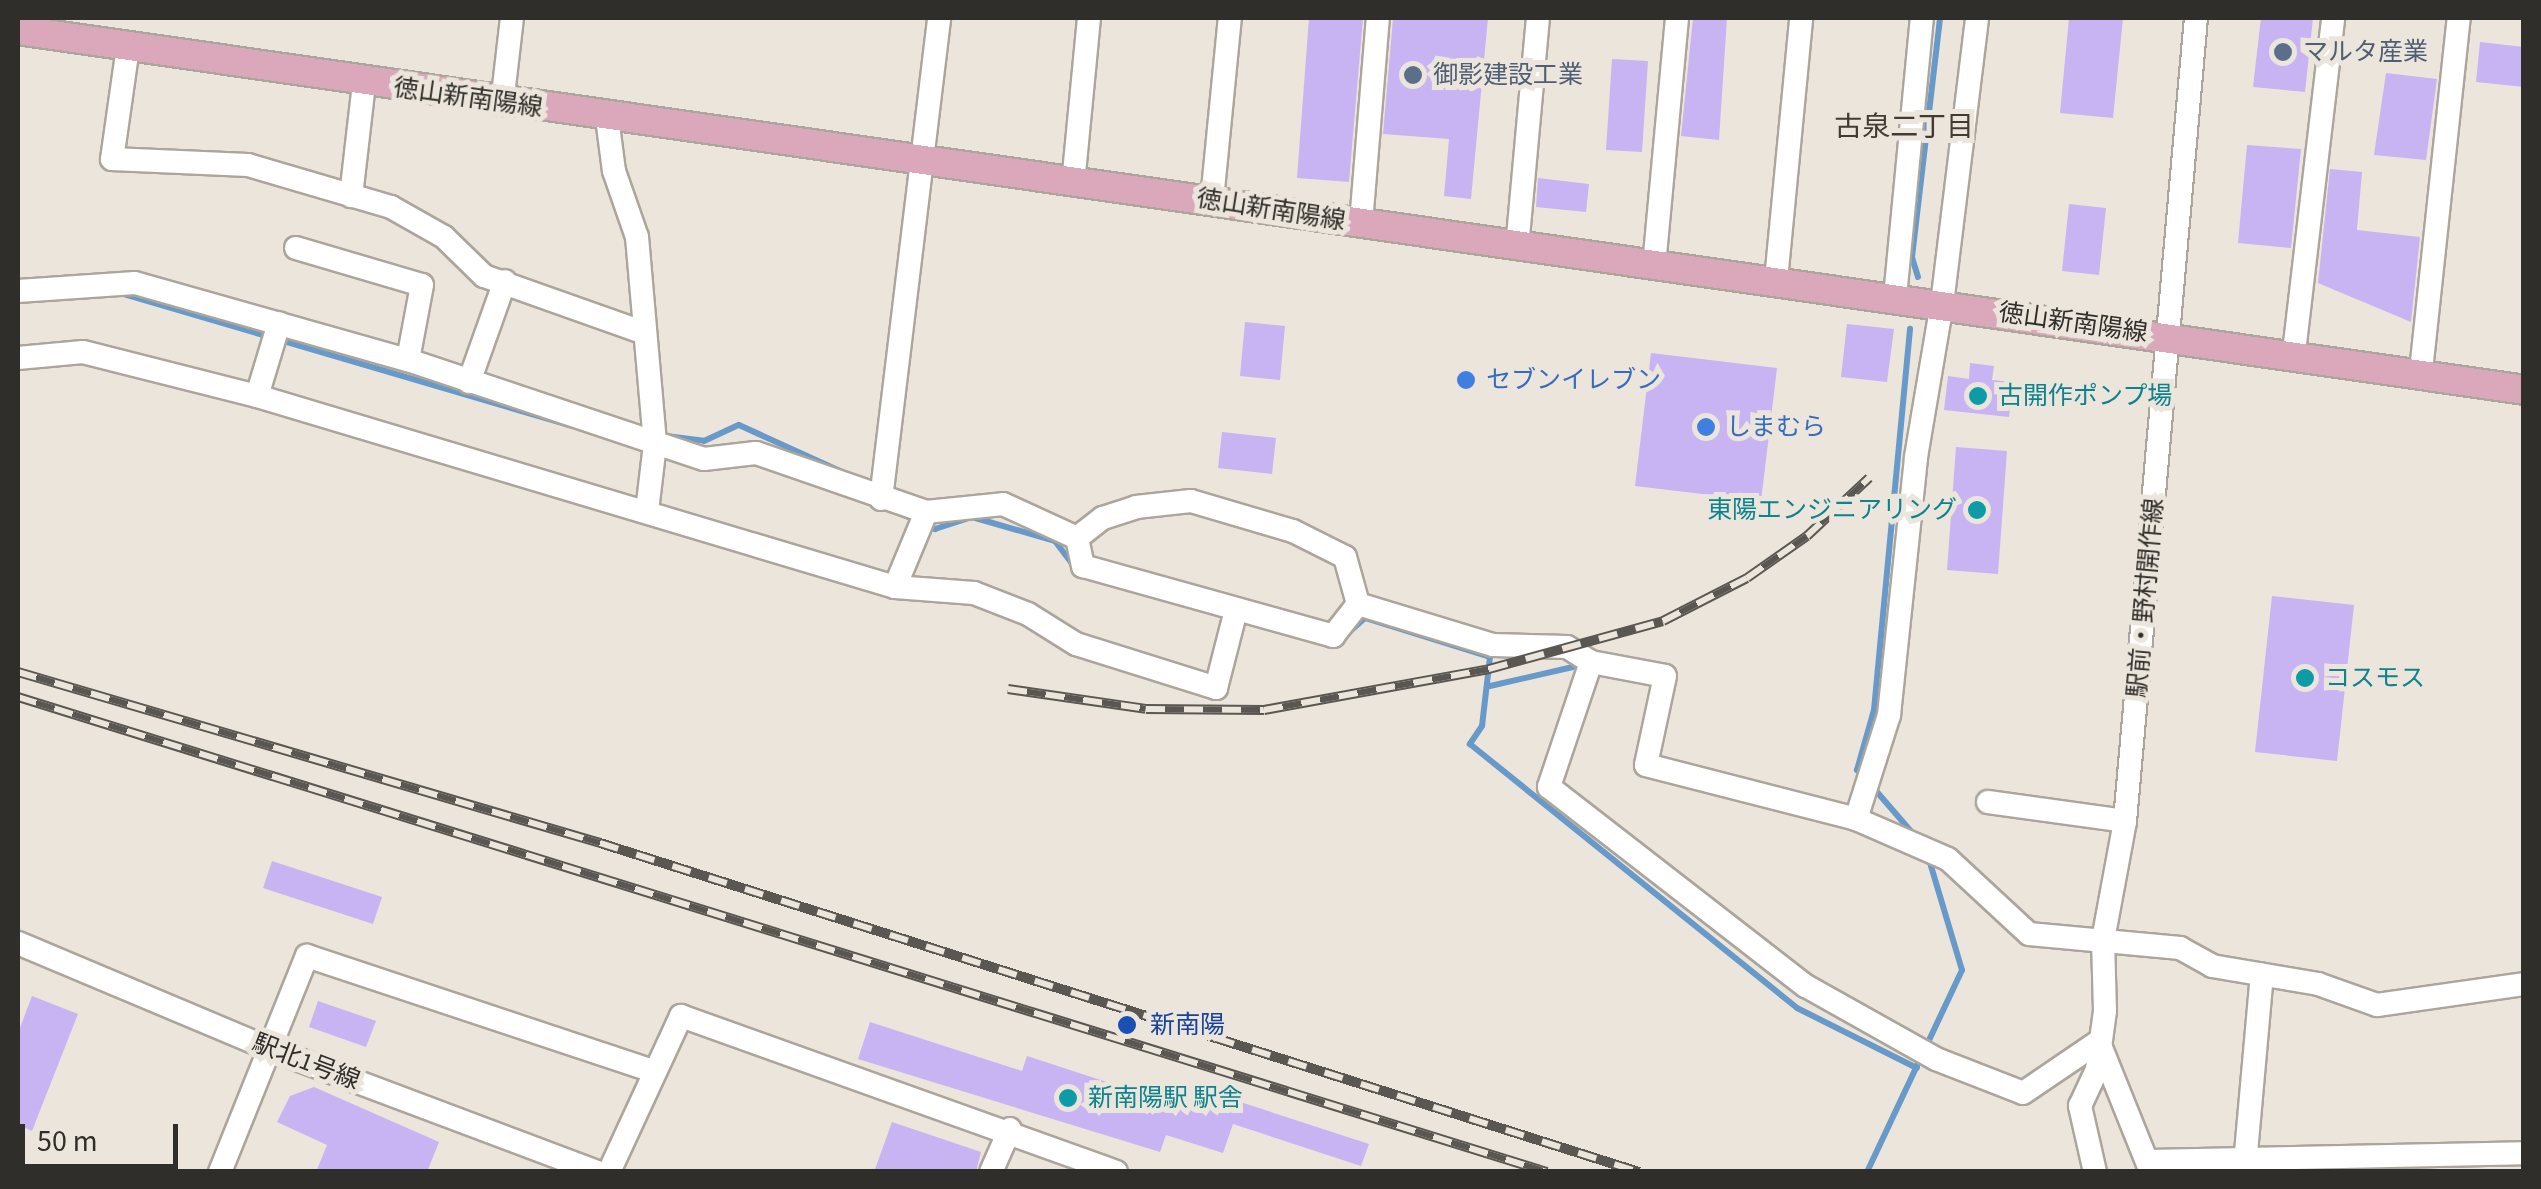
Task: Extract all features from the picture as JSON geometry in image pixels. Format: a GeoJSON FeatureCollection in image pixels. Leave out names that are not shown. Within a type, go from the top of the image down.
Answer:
{"type":"FeatureCollection","features":[{"type":"Feature","properties":{"kind":"main road","name":"徳山新南陽線"},"geometry":{"type":"LineString","coordinates":[[18,30],[502,104],[1212,200],[1517,248],[2294,352],[2524,390]]}},
{"type":"Feature","properties":{"kind":"street"},"geometry":{"type":"LineString","coordinates":[[502,104],[512,18]]}},
{"type":"Feature","properties":{"kind":"street"},"geometry":{"type":"LineString","coordinates":[[881,499],[939,18]]}},
{"type":"Feature","properties":{"kind":"street"},"geometry":{"type":"LineString","coordinates":[[1072,184],[1089,18]]}},
{"type":"Feature","properties":{"kind":"street"},"geometry":{"type":"LineString","coordinates":[[1212,200],[1230,18]]}},
{"type":"Feature","properties":{"kind":"street"},"geometry":{"type":"LineString","coordinates":[[1360,223],[1378,18]]}},
{"type":"Feature","properties":{"kind":"street"},"geometry":{"type":"LineString","coordinates":[[1517,248],[1538,18]]}},
{"type":"Feature","properties":{"kind":"street"},"geometry":{"type":"LineString","coordinates":[[1654,266],[1677,18]]}},
{"type":"Feature","properties":{"kind":"street"},"geometry":{"type":"LineString","coordinates":[[1776,280],[1801,18]]}},
{"type":"Feature","properties":{"kind":"street"},"geometry":{"type":"LineString","coordinates":[[1896,297],[1922,18]]}},
{"type":"Feature","properties":{"kind":"street"},"geometry":{"type":"LineString","coordinates":[[1856,819],[1890,715],[1916,456],[1942,304],[1978,18]]}},
{"type":"Feature","properties":{"kind":"street","name":"駅前・野村開作線"},"geometry":{"type":"LineString","coordinates":[[2094,1172],[2080,1106],[2096,1070],[2105,1012],[2103,940],[2125,821],[2196,18]]}},
{"type":"Feature","properties":{"kind":"street"},"geometry":{"type":"LineString","coordinates":[[2294,352],[2333,18]]}},
{"type":"Feature","properties":{"kind":"street"},"geometry":{"type":"LineString","coordinates":[[2420,371],[2459,18]]}},
{"type":"Feature","properties":{"kind":"street"},"geometry":{"type":"LineString","coordinates":[[128,47],[112,159],[248,165],[391,207],[444,238],[484,276],[645,333]]}},
{"type":"Feature","properties":{"kind":"street"},"geometry":{"type":"LineString","coordinates":[[351,196],[364,82]]}},
{"type":"Feature","properties":{"kind":"street"},"geometry":{"type":"LineString","coordinates":[[607,118],[614,171],[637,237],[655,444],[646,511]]}},
{"type":"Feature","properties":{"kind":"street"},"geometry":{"type":"LineString","coordinates":[[296,248],[422,284],[408,360]]}},
{"type":"Feature","properties":{"kind":"street"},"geometry":{"type":"LineString","coordinates":[[469,382],[506,281]]}},
{"type":"Feature","properties":{"kind":"street"},"geometry":{"type":"LineString","coordinates":[[18,290],[135,283],[408,360],[704,458],[756,453],[926,512],[1002,504],[1077,538]]}},
{"type":"Feature","properties":{"kind":"street"},"geometry":{"type":"LineString","coordinates":[[256,396],[279,323]]}},
{"type":"Feature","properties":{"kind":"street"},"geometry":{"type":"LineString","coordinates":[[18,358],[83,352],[256,396],[895,587],[974,593],[1028,614],[1076,644],[1216,688],[1236,610]]}},
{"type":"Feature","properties":{"kind":"street"},"geometry":{"type":"LineString","coordinates":[[1077,538],[1103,518],[1136,506],[1191,501],[1294,531],[1344,557],[1358,604]]}},
{"type":"Feature","properties":{"kind":"street"},"geometry":{"type":"LineString","coordinates":[[895,587],[926,512]]}},
{"type":"Feature","properties":{"kind":"street"},"geometry":{"type":"LineString","coordinates":[[1077,538],[1083,566],[1334,636],[1358,604]]}},
{"type":"Feature","properties":{"kind":"street"},"geometry":{"type":"LineString","coordinates":[[1358,604],[1492,645],[1567,647],[1591,662],[1665,676],[1646,765],[1856,819],[1948,859],[2028,934],[2180,948],[2212,966],[2377,1005],[2524,984]]}},
{"type":"Feature","properties":{"kind":"street"},"geometry":{"type":"LineString","coordinates":[[1591,662],[1549,787],[1806,986],[1936,1059],[2022,1094],[2098,1042],[2150,1166],[2524,1154]]}},
{"type":"Feature","properties":{"kind":"street"},"geometry":{"type":"LineString","coordinates":[[1988,802],[2125,821]]}},
{"type":"Feature","properties":{"kind":"street","name":"駅北1号線"},"geometry":{"type":"LineString","coordinates":[[18,943],[270,1049],[598,1172]]}},
{"type":"Feature","properties":{"kind":"street"},"geometry":{"type":"LineString","coordinates":[[220,1172],[307,956],[653,1071]]}},
{"type":"Feature","properties":{"kind":"street"},"geometry":{"type":"LineString","coordinates":[[2245,1164],[2262,976]]}},
{"type":"Feature","properties":{"kind":"street"},"geometry":{"type":"LineString","coordinates":[[610,1172],[680,1016],[1010,1129],[1116,1172]]}},
{"type":"Feature","properties":{"kind":"street"},"geometry":{"type":"LineString","coordinates":[[991,1172],[1010,1129]]}},
{"type":"Feature","properties":{"kind":"building"},"geometry":{"type":"Polygon","coordinates":[[[1309,18],[1363,18],[1349,182],[1297,178],[1309,18]]]}},
{"type":"Feature","properties":{"kind":"building"},"geometry":{"type":"Polygon","coordinates":[[[1393,18],[1488,18],[1471,199],[1444,196],[1449,139],[1383,134],[1393,18]]]}},
{"type":"Feature","properties":{"kind":"building"},"geometry":{"type":"Polygon","coordinates":[[[1693,18],[1727,18],[1719,140],[1681,136],[1693,18]]]}},
{"type":"Feature","properties":{"kind":"building"},"geometry":{"type":"Polygon","coordinates":[[[2069,18],[2123,18],[2113,118],[2060,113],[2069,18]]]}},
{"type":"Feature","properties":{"kind":"building","name":"マルタ産業"},"geometry":{"type":"Polygon","coordinates":[[[2261,18],[2313,18],[2305,92],[2253,87],[2261,18]]]}},
{"type":"Feature","properties":{"kind":"building"},"geometry":{"type":"Polygon","coordinates":[[[2480,42],[2524,47],[2524,87],[2476,82],[2480,42]]]}},
{"type":"Feature","properties":{"kind":"building"},"geometry":{"type":"Polygon","coordinates":[[[1612,59],[1648,61],[1642,152],[1606,150],[1612,59]]]}},
{"type":"Feature","properties":{"kind":"building"},"geometry":{"type":"Polygon","coordinates":[[[2386,73],[2437,79],[2426,160],[2374,155],[2386,73]]]}},
{"type":"Feature","properties":{"kind":"building"},"geometry":{"type":"Polygon","coordinates":[[[2247,145],[2301,149],[2291,248],[2238,243],[2247,145]]]}},
{"type":"Feature","properties":{"kind":"building"},"geometry":{"type":"Polygon","coordinates":[[[2330,169],[2362,172],[2357,230],[2420,237],[2411,322],[2318,283],[2330,169]]]}},
{"type":"Feature","properties":{"kind":"building"},"geometry":{"type":"Polygon","coordinates":[[[1538,178],[1589,184],[1586,212],[1536,207],[1538,178]]]}},
{"type":"Feature","properties":{"kind":"building"},"geometry":{"type":"Polygon","coordinates":[[[2069,204],[2106,208],[2099,275],[2062,271],[2069,204]]]}},
{"type":"Feature","properties":{"kind":"building"},"geometry":{"type":"Polygon","coordinates":[[[1245,322],[1285,326],[1280,380],[1240,376],[1245,322]]]}},
{"type":"Feature","properties":{"kind":"building"},"geometry":{"type":"Polygon","coordinates":[[[1847,324],[1894,329],[1887,382],[1841,377],[1847,324]]]}},
{"type":"Feature","properties":{"kind":"building","name":"しまむら"},"geometry":{"type":"Polygon","coordinates":[[[1651,353],[1777,368],[1761,501],[1635,486],[1651,353]]]}},
{"type":"Feature","properties":{"kind":"building","name":"古開作ポンプ場"},"geometry":{"type":"Polygon","coordinates":[[[1970,363],[1994,366],[1992,380],[2013,382],[2009,417],[1944,410],[1948,376],[1969,379],[1970,363]]]}},
{"type":"Feature","properties":{"kind":"building"},"geometry":{"type":"Polygon","coordinates":[[[1222,432],[1276,438],[1272,474],[1218,468],[1222,432]]]}},
{"type":"Feature","properties":{"kind":"building","name":"東陽エンジニアリング"},"geometry":{"type":"Polygon","coordinates":[[[1956,447],[2007,451],[1998,574],[1947,570],[1956,447]]]}},
{"type":"Feature","properties":{"kind":"building","name":"コスモス"},"geometry":{"type":"Polygon","coordinates":[[[2272,596],[2354,605],[2337,761],[2255,752],[2272,596]]]}},
{"type":"Feature","properties":{"kind":"building"},"geometry":{"type":"Polygon","coordinates":[[[272,861],[382,897],[373,924],[263,888],[272,861]]]}},
{"type":"Feature","properties":{"kind":"building"},"geometry":{"type":"Polygon","coordinates":[[[32,996],[78,1014],[32,1131],[18,1125],[18,1033],[32,996]]]}},
{"type":"Feature","properties":{"kind":"building"},"geometry":{"type":"Polygon","coordinates":[[[318,1001],[376,1021],[366,1047],[309,1027],[318,1001]]]}},
{"type":"Feature","properties":{"kind":"building","name":"新南陽駅 駅舎"},"geometry":{"type":"Polygon","coordinates":[[[870,1022],[1022,1071],[1027,1056],[1205,1114],[1213,1093],[1369,1144],[1361,1166],[1233,1124],[1223,1153],[1166,1135],[1160,1152],[858,1059],[870,1022]]]}},
{"type":"Feature","properties":{"kind":"building"},"geometry":{"type":"Polygon","coordinates":[[[314,1087],[439,1142],[427,1172],[316,1172],[327,1145],[277,1122],[290,1096],[314,1087]]]}},
{"type":"Feature","properties":{"kind":"building"},"geometry":{"type":"Polygon","coordinates":[[[892,1122],[981,1152],[976,1172],[874,1172],[892,1122]]]}},
{"type":"Feature","properties":{"kind":"waterway"},"geometry":{"type":"LineString","coordinates":[[1918,277],[1912,257],[1940,18]]}},
{"type":"Feature","properties":{"kind":"waterway"},"geometry":{"type":"LineString","coordinates":[[124,294],[572,426]]}},
{"type":"Feature","properties":{"kind":"waterway"},"geometry":{"type":"LineString","coordinates":[[1863,775],[1857,770],[1874,710],[1910,329]]}},
{"type":"Feature","properties":{"kind":"waterway"},"geometry":{"type":"LineString","coordinates":[[666,436],[704,441],[739,425],[875,487]]}},
{"type":"Feature","properties":{"kind":"waterway"},"geometry":{"type":"LineString","coordinates":[[886,507],[935,529],[972,517],[1055,541],[1074,566]]}},
{"type":"Feature","properties":{"kind":"waterway"},"geometry":{"type":"LineString","coordinates":[[1347,634],[1365,618],[1490,657],[1482,726],[1470,744],[1797,1008],[1917,1068]]}},
{"type":"Feature","properties":{"kind":"waterway"},"geometry":{"type":"LineString","coordinates":[[1490,686],[1573,667]]}},
{"type":"Feature","properties":{"kind":"waterway"},"geometry":{"type":"LineString","coordinates":[[1871,785],[1915,836]]}},
{"type":"Feature","properties":{"kind":"waterway"},"geometry":{"type":"LineString","coordinates":[[1867,1172],[1962,970],[1929,859]]}},
{"type":"Feature","properties":{"kind":"railway"},"geometry":{"type":"LineString","coordinates":[[1008,689],[1146,709],[1264,710],[1489,669],[1663,621],[1747,578],[1807,536],[1869,478]]}},
{"type":"Feature","properties":{"kind":"railway"},"geometry":{"type":"LineString","coordinates":[[18,672],[600,843],[1639,1172]]}},
{"type":"Feature","properties":{"kind":"railway"},"geometry":{"type":"LineString","coordinates":[[18,697],[1547,1172]]}},
{"type":"Feature","properties":{"kind":"place","name":"マルタ産業"},"geometry":{"type":"Point","coordinates":[2283,52]}},
{"type":"Feature","properties":{"kind":"place","name":"御影建設工業"},"geometry":{"type":"Point","coordinates":[1413,75]}},
{"type":"Feature","properties":{"kind":"place","name":"セブンイレブン"},"geometry":{"type":"Point","coordinates":[1466,380]}},
{"type":"Feature","properties":{"kind":"place","name":"古開作ポンプ場"},"geometry":{"type":"Point","coordinates":[1978,396]}},
{"type":"Feature","properties":{"kind":"place","name":"しまむら"},"geometry":{"type":"Point","coordinates":[1706,427]}},
{"type":"Feature","properties":{"kind":"place","name":"東陽エンジニアリング"},"geometry":{"type":"Point","coordinates":[1977,510]}},
{"type":"Feature","properties":{"kind":"place","name":"コスモス"},"geometry":{"type":"Point","coordinates":[2305,678]}},
{"type":"Feature","properties":{"kind":"place","name":"新南陽"},"geometry":{"type":"Point","coordinates":[1127,1025]}},
{"type":"Feature","properties":{"kind":"place","name":"新南陽駅 駅舎"},"geometry":{"type":"Point","coordinates":[1068,1098]}},
{"type":"Feature","properties":{"kind":"district","name":"古泉二丁目"},"geometry":{"type":"Point","coordinates":[1904,127]}}]}
